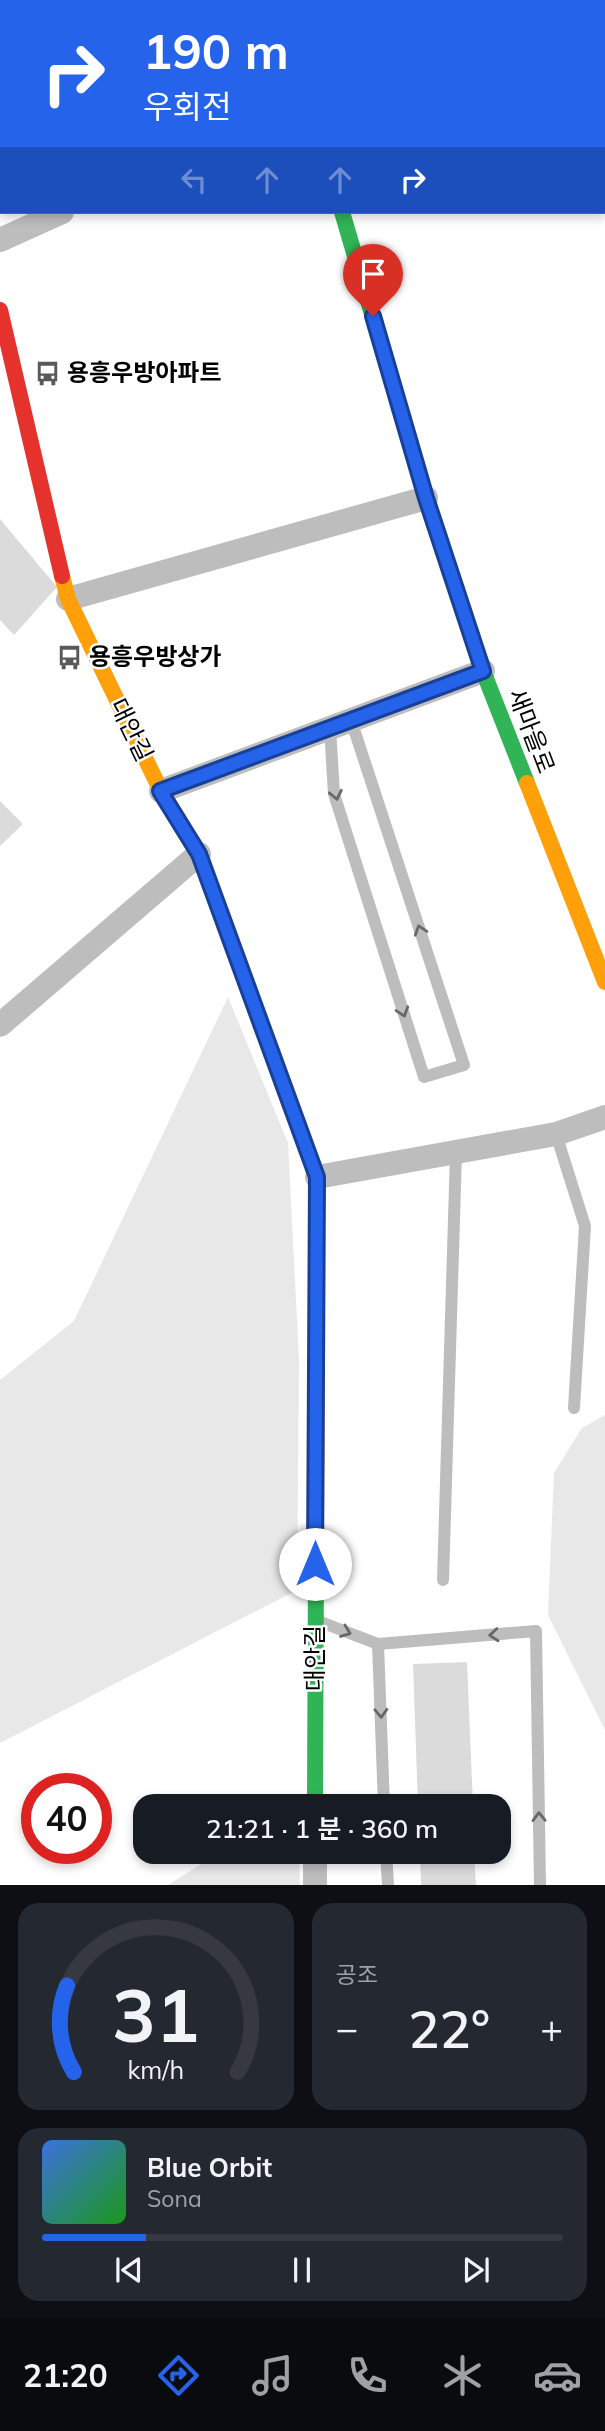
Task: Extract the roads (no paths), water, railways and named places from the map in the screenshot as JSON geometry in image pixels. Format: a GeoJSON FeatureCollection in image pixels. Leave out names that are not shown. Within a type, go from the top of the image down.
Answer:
{"type":"FeatureCollection","features":[{"type":"Feature","properties":{"kind":"street"},"geometry":{"type":"LineString","coordinates":[[0,240],[58,214]]}},
{"type":"Feature","properties":{"kind":"street","name":"새마을로"},"geometry":{"type":"LineString","coordinates":[[343,214],[426,498],[483,671],[605,982]]}},
{"type":"Feature","properties":{"kind":"street","name":"대안길"},"geometry":{"type":"LineString","coordinates":[[0,310],[68,599],[160,791],[199,854],[317,1177],[315,1794]]}},
{"type":"Feature","properties":{"kind":"street"},"geometry":{"type":"LineString","coordinates":[[68,599],[426,498]]}},
{"type":"Feature","properties":{"kind":"street"},"geometry":{"type":"LineString","coordinates":[[160,791],[483,671]]}},
{"type":"Feature","properties":{"kind":"street"},"geometry":{"type":"LineString","coordinates":[[0,1025],[199,854]]}},
{"type":"Feature","properties":{"kind":"street"},"geometry":{"type":"LineString","coordinates":[[317,1177],[556,1134],[605,1117]]}},
{"type":"Feature","properties":{"kind":"street"},"geometry":{"type":"LineString","coordinates":[[315,1864],[316,1885]]}},
{"type":"Feature","properties":{"kind":"lane"},"geometry":{"type":"LineString","coordinates":[[341,724],[464,1065],[424,1077],[334,794],[341,724]]}},
{"type":"Feature","properties":{"kind":"lane"},"geometry":{"type":"LineString","coordinates":[[556,1134],[584,1226],[575,1408]]}},
{"type":"Feature","properties":{"kind":"lane"},"geometry":{"type":"LineString","coordinates":[[443,1580],[456,1153]]}},
{"type":"Feature","properties":{"kind":"lane"},"geometry":{"type":"LineString","coordinates":[[315,1620],[378,1644],[536,1631],[540,1885]]}},
{"type":"Feature","properties":{"kind":"lane"},"geometry":{"type":"LineString","coordinates":[[378,1644],[384,1794]]}},
{"type":"Feature","properties":{"kind":"lane"},"geometry":{"type":"LineString","coordinates":[[387,1864],[388,1885]]}},
{"type":"Feature","properties":{"kind":"place","name":"용흥우방아파트"},"geometry":{"type":"Point","coordinates":[47,373]}},
{"type":"Feature","properties":{"kind":"place","name":"용흥우방상가"},"geometry":{"type":"Point","coordinates":[69,657]}}]}
